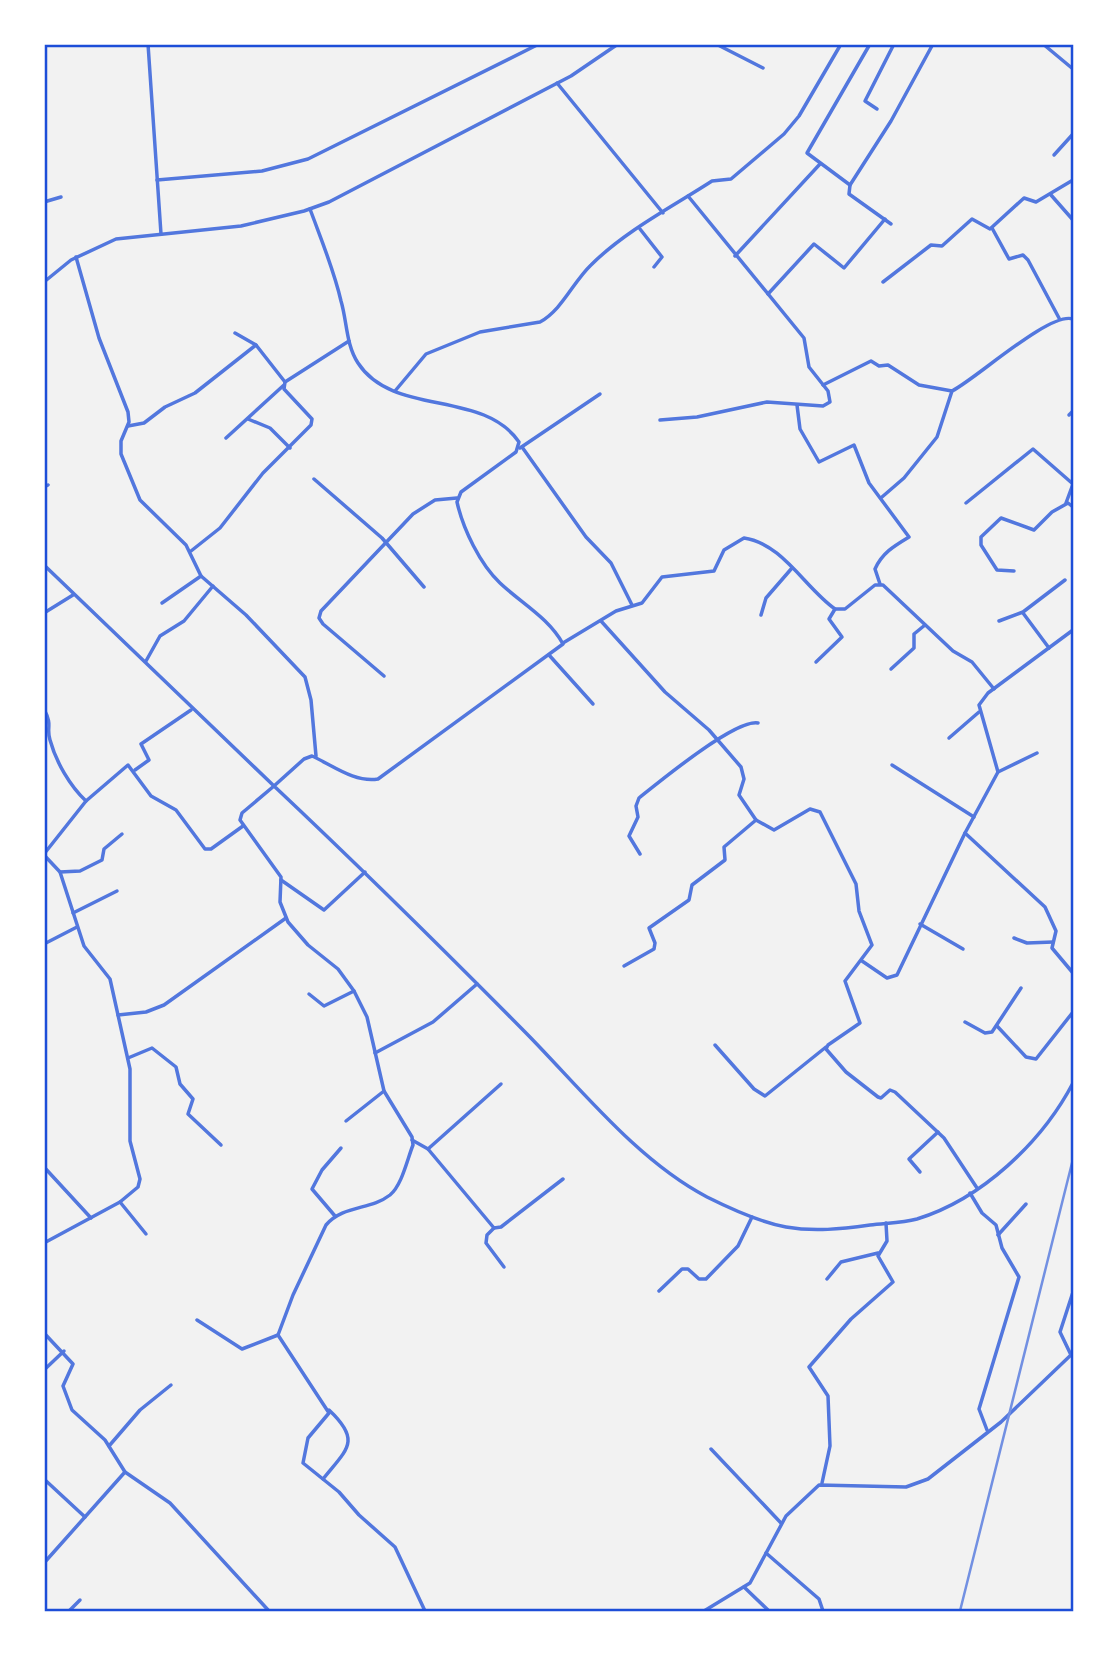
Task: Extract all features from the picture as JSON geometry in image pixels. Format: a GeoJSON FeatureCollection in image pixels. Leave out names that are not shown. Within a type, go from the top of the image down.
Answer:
{"type":"FeatureCollection","features":[{"type":"Feature","properties":{"kind":"street"},"geometry":{"type":"LineString","coordinates":[[148,44],[161,234]]}},
{"type":"Feature","properties":{"kind":"street"},"geometry":{"type":"LineString","coordinates":[[157,180],[262,171],[308,159],[539,44]]}},
{"type":"Feature","properties":{"kind":"street"},"geometry":{"type":"LineString","coordinates":[[44,282],[76,257],[116,239],[241,226],[310,209],[557,83],[618,44]]}},
{"type":"Feature","properties":{"kind":"street"},"geometry":{"type":"LineString","coordinates":[[716,44],[763,68]]}},
{"type":"Feature","properties":{"kind":"street"},"geometry":{"type":"LineString","coordinates":[[395,391],[426,354],[480,332],[540,322],[549,317],[592,264],[688,196],[716,179],[731,179],[785,134],[799,116],[841,44]]}},
{"type":"Feature","properties":{"kind":"street"},"geometry":{"type":"LineString","coordinates":[[850,185],[807,152],[870,44]]}},
{"type":"Feature","properties":{"kind":"street"},"geometry":{"type":"LineString","coordinates":[[877,109],[865,102],[894,44]]}},
{"type":"Feature","properties":{"kind":"street"},"geometry":{"type":"LineString","coordinates":[[891,224],[849,194],[850,185],[891,121],[933,44]]}},
{"type":"Feature","properties":{"kind":"street"},"geometry":{"type":"LineString","coordinates":[[1043,44],[1073,69]]}},
{"type":"Feature","properties":{"kind":"street"},"geometry":{"type":"LineString","coordinates":[[557,83],[663,213]]}},
{"type":"Feature","properties":{"kind":"street"},"geometry":{"type":"LineString","coordinates":[[1055,155],[1073,134]]}},
{"type":"Feature","properties":{"kind":"street"},"geometry":{"type":"LineString","coordinates":[[735,256],[820,164]]}},
{"type":"Feature","properties":{"kind":"street"},"geometry":{"type":"LineString","coordinates":[[883,282],[930,245],[942,246],[972,219],[988,229],[992,228],[1024,198],[1036,202],[1073,180]]}},
{"type":"Feature","properties":{"kind":"street"},"geometry":{"type":"LineString","coordinates":[[1051,195],[1073,220]]}},
{"type":"Feature","properties":{"kind":"street"},"geometry":{"type":"LineString","coordinates":[[660,420],[698,416],[767,402],[828,405],[830,397],[809,367],[807,343],[688,196]]}},
{"type":"Feature","properties":{"kind":"street"},"geometry":{"type":"LineString","coordinates":[[44,202],[61,197]]}},
{"type":"Feature","properties":{"kind":"street"},"geometry":{"type":"LineString","coordinates":[[310,209],[341,300],[349,341],[358,364],[380,384],[395,391],[486,417],[514,436],[586,537],[611,563],[633,606]]}},
{"type":"Feature","properties":{"kind":"street"},"geometry":{"type":"LineString","coordinates":[[768,294],[814,244],[844,268],[885,219]]}},
{"type":"Feature","properties":{"kind":"street"},"geometry":{"type":"LineString","coordinates":[[992,228],[1009,259],[1023,255],[1028,260],[1059,318]]}},
{"type":"Feature","properties":{"kind":"street"},"geometry":{"type":"LineString","coordinates":[[640,229],[662,257],[654,268]]}},
{"type":"Feature","properties":{"kind":"street"},"geometry":{"type":"LineString","coordinates":[[76,257],[99,338],[128,412],[128,426],[121,441],[121,454],[140,500],[191,551],[201,576],[246,615],[305,677],[311,699],[312,741],[316,757]]}},
{"type":"Feature","properties":{"kind":"street"},"geometry":{"type":"LineString","coordinates":[[881,497],[904,478],[937,437],[952,391],[1002,353],[1038,334],[1059,318],[1073,319]]}},
{"type":"Feature","properties":{"kind":"street"},"geometry":{"type":"LineString","coordinates":[[191,551],[220,527],[312,419],[286,393],[284,384],[256,345],[235,333]]}},
{"type":"Feature","properties":{"kind":"street"},"geometry":{"type":"LineString","coordinates":[[226,439],[284,384],[349,341]]}},
{"type":"Feature","properties":{"kind":"street"},"geometry":{"type":"LineString","coordinates":[[128,426],[144,423],[165,407],[195,393],[256,345]]}},
{"type":"Feature","properties":{"kind":"street"},"geometry":{"type":"LineString","coordinates":[[823,385],[871,361],[879,366],[888,365],[919,385],[952,391]]}},
{"type":"Feature","properties":{"kind":"street"},"geometry":{"type":"LineString","coordinates":[[384,676],[319,618],[326,605],[423,506],[435,500],[457,498],[520,448],[600,394]]}},
{"type":"Feature","properties":{"kind":"street"},"geometry":{"type":"LineString","coordinates":[[797,404],[800,429],[820,463],[854,445],[869,483],[909,537],[885,551],[875,569],[880,584],[953,651],[972,662],[994,689]]}},
{"type":"Feature","properties":{"kind":"street"},"geometry":{"type":"LineString","coordinates":[[1069,415],[1073,411]]}},
{"type":"Feature","properties":{"kind":"street"},"geometry":{"type":"LineString","coordinates":[[247,419],[270,428],[290,448]]}},
{"type":"Feature","properties":{"kind":"street"},"geometry":{"type":"LineString","coordinates":[[966,503],[1033,449],[1073,484],[1066,503],[1034,530],[1004,517],[981,537],[981,545],[997,570],[1014,571]]}},
{"type":"Feature","properties":{"kind":"street"},"geometry":{"type":"LineString","coordinates":[[314,479],[386,542],[424,587]]}},
{"type":"Feature","properties":{"kind":"street"},"geometry":{"type":"LineString","coordinates":[[457,498],[468,531],[494,577],[554,628],[563,643]]}},
{"type":"Feature","properties":{"kind":"street"},"geometry":{"type":"LineString","coordinates":[[1066,503],[1073,507]]}},
{"type":"Feature","properties":{"kind":"street"},"geometry":{"type":"LineString","coordinates":[[365,872],[324,910],[281,880],[239,818],[304,759],[316,757],[341,771],[369,780],[378,779],[563,643],[647,599],[655,582],[662,577],[714,571],[724,550],[744,538],[756,541],[792,568],[835,610],[845,610],[880,584]]}},
{"type":"Feature","properties":{"kind":"street"},"geometry":{"type":"LineString","coordinates":[[44,565],[146,661],[192,710],[365,872],[582,1092],[655,1160],[706,1196],[752,1217],[783,1227],[810,1230],[915,1219],[970,1193],[1008,1165],[1048,1122],[1073,1083]]}},
{"type":"Feature","properties":{"kind":"street"},"geometry":{"type":"LineString","coordinates":[[761,615],[766,598],[792,568]]}},
{"type":"Feature","properties":{"kind":"street"},"geometry":{"type":"LineString","coordinates":[[162,603],[201,576]]}},
{"type":"Feature","properties":{"kind":"street"},"geometry":{"type":"LineString","coordinates":[[999,621],[1023,612],[1065,580]]}},
{"type":"Feature","properties":{"kind":"street"},"geometry":{"type":"LineString","coordinates":[[146,661],[160,636],[184,621],[213,586]]}},
{"type":"Feature","properties":{"kind":"street"},"geometry":{"type":"LineString","coordinates":[[44,613],[73,595]]}},
{"type":"Feature","properties":{"kind":"street"},"geometry":{"type":"LineString","coordinates":[[816,662],[842,637],[829,619],[835,610]]}},
{"type":"Feature","properties":{"kind":"street"},"geometry":{"type":"LineString","coordinates":[[1023,612],[1049,648]]}},
{"type":"Feature","properties":{"kind":"street"},"geometry":{"type":"LineString","coordinates":[[601,621],[665,692],[717,740],[741,767],[744,779],[739,795],[756,820],[777,830],[810,809],[820,812],[856,884],[859,911],[872,941],[862,961],[850,971],[845,981],[860,1023],[765,1096],[754,1089],[715,1045]]}},
{"type":"Feature","properties":{"kind":"street"},"geometry":{"type":"LineString","coordinates":[[891,669],[914,648],[914,634],[926,625]]}},
{"type":"Feature","properties":{"kind":"street"},"geometry":{"type":"LineString","coordinates":[[998,772],[980,711],[983,699],[1073,630]]}},
{"type":"Feature","properties":{"kind":"street"},"geometry":{"type":"LineString","coordinates":[[549,655],[593,704]]}},
{"type":"Feature","properties":{"kind":"street"},"geometry":{"type":"LineString","coordinates":[[44,709],[52,726],[50,741],[65,778],[86,802]]}},
{"type":"Feature","properties":{"kind":"street"},"geometry":{"type":"LineString","coordinates":[[135,770],[149,760],[141,744],[192,710]]}},
{"type":"Feature","properties":{"kind":"street"},"geometry":{"type":"LineString","coordinates":[[949,738],[980,711]]}},
{"type":"Feature","properties":{"kind":"street"},"geometry":{"type":"LineString","coordinates":[[640,854],[629,836],[638,817],[636,802],[717,740],[745,724],[758,723]]}},
{"type":"Feature","properties":{"kind":"street"},"geometry":{"type":"LineString","coordinates":[[862,961],[887,978],[897,975],[965,833],[998,772],[1018,765],[1037,753]]}},
{"type":"Feature","properties":{"kind":"street"},"geometry":{"type":"LineString","coordinates":[[44,1243],[120,1202],[138,1187],[140,1179],[130,1141],[131,1084],[128,1058],[110,979],[84,946],[60,872],[44,855],[86,802],[127,765],[135,770],[151,796],[173,807],[205,849],[211,849],[243,826]]}},
{"type":"Feature","properties":{"kind":"street"},"geometry":{"type":"LineString","coordinates":[[892,765],[974,817]]}},
{"type":"Feature","properties":{"kind":"street"},"geometry":{"type":"LineString","coordinates":[[624,966],[654,949],[655,943],[649,928],[689,900],[692,884],[725,860],[723,847],[756,820]]}},
{"type":"Feature","properties":{"kind":"street"},"geometry":{"type":"LineString","coordinates":[[965,833],[1045,908],[1056,931],[1053,942],[1056,956],[1073,973]]}},
{"type":"Feature","properties":{"kind":"street"},"geometry":{"type":"LineString","coordinates":[[60,872],[80,871],[102,860],[104,849],[122,834]]}},
{"type":"Feature","properties":{"kind":"street"},"geometry":{"type":"LineString","coordinates":[[281,880],[281,902],[286,918],[308,945],[338,969],[354,991],[367,1017],[384,1091],[412,1140],[428,1149],[494,1228]]}},
{"type":"Feature","properties":{"kind":"street"},"geometry":{"type":"LineString","coordinates":[[73,913],[117,891]]}},
{"type":"Feature","properties":{"kind":"street"},"geometry":{"type":"LineString","coordinates":[[118,1015],[146,1012],[164,1005],[286,918]]}},
{"type":"Feature","properties":{"kind":"street"},"geometry":{"type":"LineString","coordinates":[[920,924],[963,949]]}},
{"type":"Feature","properties":{"kind":"street"},"geometry":{"type":"LineString","coordinates":[[44,944],[77,927]]}},
{"type":"Feature","properties":{"kind":"street"},"geometry":{"type":"LineString","coordinates":[[1014,938],[1027,943],[1053,942]]}},
{"type":"Feature","properties":{"kind":"street"},"geometry":{"type":"LineString","coordinates":[[375,1054],[433,1022],[478,984]]}},
{"type":"Feature","properties":{"kind":"street"},"geometry":{"type":"LineString","coordinates":[[965,1023],[985,1034],[997,1026],[1021,988]]}},
{"type":"Feature","properties":{"kind":"street"},"geometry":{"type":"LineString","coordinates":[[309,994],[324,1006],[354,991]]}},
{"type":"Feature","properties":{"kind":"street"},"geometry":{"type":"LineString","coordinates":[[997,1026],[1026,1057],[1036,1059],[1073,1012]]}},
{"type":"Feature","properties":{"kind":"street"},"geometry":{"type":"LineString","coordinates":[[826,1047],[856,1081],[880,1098],[892,1090],[938,1131],[977,1188]]}},
{"type":"Feature","properties":{"kind":"street"},"geometry":{"type":"LineString","coordinates":[[128,1058],[152,1048],[176,1067],[180,1084],[193,1099],[188,1114],[221,1145]]}},
{"type":"Feature","properties":{"kind":"street"},"geometry":{"type":"LineString","coordinates":[[428,1149],[501,1084]]}},
{"type":"Feature","properties":{"kind":"street"},"geometry":{"type":"LineString","coordinates":[[346,1121],[384,1091]]}},
{"type":"Feature","properties":{"kind":"street"},"geometry":{"type":"LineString","coordinates":[[920,1172],[909,1159],[938,1131]]}},
{"type":"Feature","properties":{"kind":"street"},"geometry":{"type":"LineString","coordinates":[[197,1320],[242,1349],[278,1335],[326,1225],[335,1216],[384,1198],[393,1192],[412,1140]]}},
{"type":"Feature","properties":{"kind":"street"},"geometry":{"type":"LineString","coordinates":[[335,1216],[312,1189],[322,1170],[341,1148]]}},
{"type":"Feature","properties":{"kind":"street"},"geometry":{"type":"LineString","coordinates":[[44,1167],[91,1218]]}},
{"type":"Feature","properties":{"kind":"street"},"geometry":{"type":"LineString","coordinates":[[504,1267],[486,1243],[487,1235],[563,1179]]}},
{"type":"Feature","properties":{"kind":"street"},"geometry":{"type":"LineString","coordinates":[[970,1193],[982,1213],[994,1222],[1020,1277],[979,1409],[980,1419],[987,1431]]}},
{"type":"Feature","properties":{"kind":"street"},"geometry":{"type":"LineString","coordinates":[[120,1202],[146,1234]]}},
{"type":"Feature","properties":{"kind":"street"},"geometry":{"type":"LineString","coordinates":[[998,1235],[1026,1204]]}},
{"type":"Feature","properties":{"kind":"street"},"geometry":{"type":"LineString","coordinates":[[659,1291],[682,1269],[688,1269],[699,1279],[706,1279],[738,1245],[752,1217]]}},
{"type":"Feature","properties":{"kind":"street"},"geometry":{"type":"LineString","coordinates":[[704,1611],[744,1587],[755,1577],[781,1523],[822,1483],[830,1446],[828,1396],[809,1367],[851,1319],[893,1282],[879,1260],[879,1253],[887,1241],[886,1223]]}},
{"type":"Feature","properties":{"kind":"street"},"geometry":{"type":"LineString","coordinates":[[827,1279],[841,1262],[879,1253]]}},
{"type":"Feature","properties":{"kind":"street"},"geometry":{"type":"LineString","coordinates":[[822,1483],[887,1487],[916,1485],[1001,1422],[1072,1354],[1060,1332],[1073,1292]]}},
{"type":"Feature","properties":{"kind":"street"},"geometry":{"type":"LineString","coordinates":[[44,1333],[64,1351],[73,1364],[63,1386],[77,1416],[109,1446],[125,1472],[170,1503],[269,1611]]}},
{"type":"Feature","properties":{"kind":"street"},"geometry":{"type":"LineString","coordinates":[[278,1335],[328,1409],[343,1423],[350,1441],[347,1450],[323,1479]]}},
{"type":"Feature","properties":{"kind":"street"},"geometry":{"type":"LineString","coordinates":[[44,1370],[64,1351]]}},
{"type":"Feature","properties":{"kind":"street"},"geometry":{"type":"LineString","coordinates":[[109,1446],[140,1410],[171,1385]]}},
{"type":"Feature","properties":{"kind":"street"},"geometry":{"type":"LineString","coordinates":[[328,1409],[328,1417],[308,1438],[302,1459],[307,1467],[396,1547],[425,1611]]}},
{"type":"Feature","properties":{"kind":"street"},"geometry":{"type":"LineString","coordinates":[[711,1449],[781,1523]]}},
{"type":"Feature","properties":{"kind":"street"},"geometry":{"type":"LineString","coordinates":[[44,1563],[125,1472]]}},
{"type":"Feature","properties":{"kind":"street"},"geometry":{"type":"LineString","coordinates":[[44,1479],[85,1517]]}},
{"type":"Feature","properties":{"kind":"street"},"geometry":{"type":"LineString","coordinates":[[766,1553],[819,1599],[823,1611]]}},
{"type":"Feature","properties":{"kind":"street"},"geometry":{"type":"LineString","coordinates":[[744,1587],[769,1611]]}},
{"type":"Feature","properties":{"kind":"street"},"geometry":{"type":"LineString","coordinates":[[69,1611],[80,1600]]}},
{"type":"Feature","properties":{"kind":"railway"},"geometry":{"type":"LineString","coordinates":[[960,1611],[1073,1159]]}}]}
